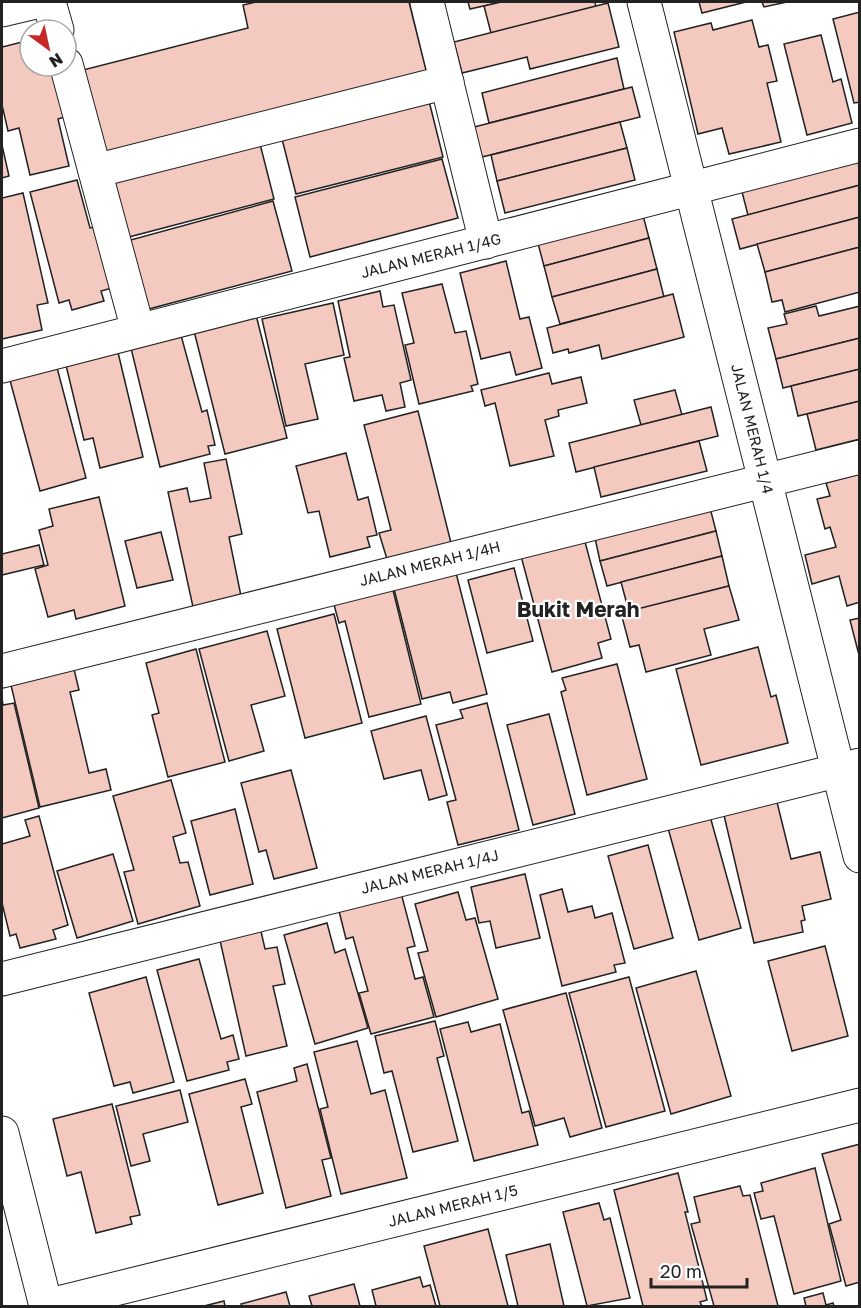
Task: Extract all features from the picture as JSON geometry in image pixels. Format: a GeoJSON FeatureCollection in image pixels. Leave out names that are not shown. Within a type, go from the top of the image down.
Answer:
{"type":"FeatureCollection","features":[{"type":"Feature","properties":{"kind":"street"},"geometry":{"type":"LineString","coordinates":[[2,10],[36,2]]}},
{"type":"Feature","properties":{"kind":"street"},"geometry":{"type":"LineString","coordinates":[[49,2],[54,18]]}},
{"type":"Feature","properties":{"kind":"street"},"geometry":{"type":"LineString","coordinates":[[427,2],[486,242]]}},
{"type":"Feature","properties":{"kind":"street","name":"JALAN MERAH 1/4"},"geometry":{"type":"LineString","coordinates":[[644,2],[765,481],[849,768],[860,856]]}},
{"type":"Feature","properties":{"kind":"street"},"geometry":{"type":"LineString","coordinates":[[70,78],[138,330]]}},
{"type":"Feature","properties":{"kind":"street"},"geometry":{"type":"LineString","coordinates":[[95,171],[447,82]]}},
{"type":"Feature","properties":{"kind":"street","name":"JALAN MERAH 1/4G"},"geometry":{"type":"LineString","coordinates":[[2,366],[860,145]]}},
{"type":"Feature","properties":{"kind":"street","name":"JALAN MERAH 1/4H"},"geometry":{"type":"LineString","coordinates":[[2,671],[860,457]]}},
{"type":"Feature","properties":{"kind":"street","name":"JALAN MERAH 1/4J"},"geometry":{"type":"LineString","coordinates":[[2,979],[849,768]]}},
{"type":"Feature","properties":{"kind":"street","name":"JALAN MERAH 1/5"},"geometry":{"type":"LineString","coordinates":[[46,1306],[860,1105]]}},
{"type":"Feature","properties":{"kind":"street"},"geometry":{"type":"LineString","coordinates":[[2,1132],[46,1306]]}},
{"type":"Feature","properties":{"kind":"building"},"geometry":{"type":"Polygon","coordinates":[[[256,2],[409,2],[427,74],[104,156],[83,70],[248,28],[243,5],[256,2]]]}},
{"type":"Feature","properties":{"kind":"building"},"geometry":{"type":"Polygon","coordinates":[[[468,2],[501,2],[470,9],[468,2]]]}},
{"type":"Feature","properties":{"kind":"building"},"geometry":{"type":"Polygon","coordinates":[[[501,2],[595,2],[596,7],[491,33],[484,6],[501,2]]]}},
{"type":"Feature","properties":{"kind":"building"},"geometry":{"type":"Polygon","coordinates":[[[699,2],[746,2],[702,13],[699,2]]]}},
{"type":"Feature","properties":{"kind":"building"},"geometry":{"type":"Polygon","coordinates":[[[762,2],[787,2],[764,7],[762,2]]]}},
{"type":"Feature","properties":{"kind":"building"},"geometry":{"type":"Polygon","coordinates":[[[608,3],[619,47],[530,69],[527,57],[462,73],[454,42],[608,3]]]}},
{"type":"Feature","properties":{"kind":"building"},"geometry":{"type":"Polygon","coordinates":[[[860,12],[860,102],[854,103],[833,19],[860,12]]]}},
{"type":"Feature","properties":{"kind":"building"},"geometry":{"type":"Polygon","coordinates":[[[752,20],[759,47],[768,45],[777,81],[767,83],[781,142],[729,154],[722,128],[698,134],[674,32],[711,23],[713,30],[752,20]]]}},
{"type":"Feature","properties":{"kind":"building"},"geometry":{"type":"Polygon","coordinates":[[[821,35],[833,82],[841,79],[852,123],[807,135],[784,44],[821,35]]]}},
{"type":"Feature","properties":{"kind":"building"},"geometry":{"type":"Polygon","coordinates":[[[18,43],[18,78],[62,78],[71,115],[58,119],[69,166],[30,175],[19,128],[8,131],[2,105],[2,47],[18,43]]]}},
{"type":"Feature","properties":{"kind":"building"},"geometry":{"type":"Polygon","coordinates":[[[617,58],[624,89],[489,123],[482,93],[617,58]]]}},
{"type":"Feature","properties":{"kind":"building"},"geometry":{"type":"Polygon","coordinates":[[[632,87],[640,117],[482,157],[474,127],[632,87]]]}},
{"type":"Feature","properties":{"kind":"building"},"geometry":{"type":"Polygon","coordinates":[[[428,97],[443,157],[296,194],[281,135],[428,97]]]}},
{"type":"Feature","properties":{"kind":"building"},"geometry":{"type":"Polygon","coordinates":[[[620,122],[627,148],[497,181],[491,155],[620,122]]]}},
{"type":"Feature","properties":{"kind":"building"},"geometry":{"type":"Polygon","coordinates":[[[259,140],[274,199],[125,238],[110,180],[259,140]]]}},
{"type":"Feature","properties":{"kind":"building"},"geometry":{"type":"Polygon","coordinates":[[[2,145],[9,176],[2,178],[2,145]]]}},
{"type":"Feature","properties":{"kind":"building"},"geometry":{"type":"Polygon","coordinates":[[[627,148],[635,180],[505,213],[497,181],[627,148]]]}},
{"type":"Feature","properties":{"kind":"building"},"geometry":{"type":"Polygon","coordinates":[[[858,157],[860,185],[748,215],[741,188],[858,157]]]}},
{"type":"Feature","properties":{"kind":"building"},"geometry":{"type":"Polygon","coordinates":[[[442,159],[458,218],[310,257],[295,197],[442,159]]]}},
{"type":"Feature","properties":{"kind":"building"},"geometry":{"type":"Polygon","coordinates":[[[77,180],[90,228],[100,226],[116,287],[101,291],[104,301],[72,310],[69,300],[59,303],[30,192],[77,180]]]}},
{"type":"Feature","properties":{"kind":"building"},"geometry":{"type":"Polygon","coordinates":[[[860,185],[860,217],[740,249],[732,219],[860,185]]]}},
{"type":"Feature","properties":{"kind":"building"},"geometry":{"type":"Polygon","coordinates":[[[23,193],[48,303],[37,305],[42,330],[2,339],[2,198],[23,193]]]}},
{"type":"Feature","properties":{"kind":"building"},"geometry":{"type":"Polygon","coordinates":[[[273,201],[292,271],[145,310],[127,241],[273,201]]]}},
{"type":"Feature","properties":{"kind":"building"},"geometry":{"type":"Polygon","coordinates":[[[641,208],[649,238],[544,266],[536,236],[641,208]]]}},
{"type":"Feature","properties":{"kind":"building"},"geometry":{"type":"Polygon","coordinates":[[[860,217],[860,247],[765,272],[757,244],[860,217]]]}},
{"type":"Feature","properties":{"kind":"building"},"geometry":{"type":"Polygon","coordinates":[[[649,238],[657,269],[552,297],[544,266],[649,238]]]}},
{"type":"Feature","properties":{"kind":"building"},"geometry":{"type":"Polygon","coordinates":[[[860,247],[860,292],[785,312],[782,300],[772,302],[765,272],[860,247]]]}},
{"type":"Feature","properties":{"kind":"building"},"geometry":{"type":"Polygon","coordinates":[[[506,261],[520,319],[529,317],[542,368],[516,375],[510,352],[481,359],[460,273],[506,261]]]}},
{"type":"Feature","properties":{"kind":"building"},"geometry":{"type":"Polygon","coordinates":[[[657,269],[664,297],[560,324],[552,297],[657,269]]]}},
{"type":"Feature","properties":{"kind":"building"},"geometry":{"type":"Polygon","coordinates":[[[442,284],[455,333],[466,331],[478,384],[471,386],[473,391],[419,404],[405,345],[414,343],[402,293],[442,284]]]}},
{"type":"Feature","properties":{"kind":"building"},"geometry":{"type":"Polygon","coordinates":[[[380,291],[383,307],[394,305],[411,380],[400,383],[405,407],[386,411],[382,395],[354,401],[344,358],[350,357],[338,301],[380,291]]]}},
{"type":"Feature","properties":{"kind":"building"},"geometry":{"type":"Polygon","coordinates":[[[673,294],[684,337],[602,359],[599,345],[569,353],[568,349],[553,353],[547,328],[673,294]]]}},
{"type":"Feature","properties":{"kind":"building"},"geometry":{"type":"Polygon","coordinates":[[[333,303],[344,355],[305,364],[318,419],[286,426],[262,319],[333,303]]]}},
{"type":"Feature","properties":{"kind":"building"},"geometry":{"type":"Polygon","coordinates":[[[816,306],[819,316],[860,306],[860,338],[776,359],[768,328],[787,324],[784,314],[816,306]]]}},
{"type":"Feature","properties":{"kind":"building"},"geometry":{"type":"Polygon","coordinates":[[[255,311],[287,438],[225,454],[193,327],[255,311]]]}},
{"type":"Feature","properties":{"kind":"building"},"geometry":{"type":"Polygon","coordinates":[[[179,328],[202,412],[207,410],[215,445],[208,446],[210,454],[160,467],[129,340],[179,328]]]}},
{"type":"Feature","properties":{"kind":"building"},"geometry":{"type":"Polygon","coordinates":[[[860,338],[860,369],[783,388],[776,359],[860,338]]]}},
{"type":"Feature","properties":{"kind":"building"},"geometry":{"type":"Polygon","coordinates":[[[116,344],[143,457],[100,468],[93,438],[84,440],[64,357],[116,344]]]}},
{"type":"Feature","properties":{"kind":"building"},"geometry":{"type":"Polygon","coordinates":[[[55,360],[86,478],[40,491],[8,373],[55,360]]]}},
{"type":"Feature","properties":{"kind":"building"},"geometry":{"type":"Polygon","coordinates":[[[860,369],[860,401],[798,416],[791,386],[860,369]]]}},
{"type":"Feature","properties":{"kind":"building"},"geometry":{"type":"Polygon","coordinates":[[[549,373],[552,384],[581,377],[587,403],[558,410],[559,416],[545,420],[554,456],[510,466],[495,403],[485,406],[481,390],[549,373]]]}},
{"type":"Feature","properties":{"kind":"building"},"geometry":{"type":"Polygon","coordinates":[[[675,390],[682,415],[641,425],[634,400],[675,390]]]}},
{"type":"Feature","properties":{"kind":"building"},"geometry":{"type":"Polygon","coordinates":[[[860,401],[860,439],[816,450],[807,414],[860,401]]]}},
{"type":"Feature","properties":{"kind":"building"},"geometry":{"type":"Polygon","coordinates":[[[711,407],[718,436],[576,472],[569,443],[711,407]]]}},
{"type":"Feature","properties":{"kind":"building"},"geometry":{"type":"Polygon","coordinates":[[[418,411],[451,543],[387,559],[379,533],[391,530],[364,425],[418,411]]]}},
{"type":"Feature","properties":{"kind":"building"},"geometry":{"type":"Polygon","coordinates":[[[699,441],[707,471],[601,497],[594,467],[699,441]]]}},
{"type":"Feature","properties":{"kind":"building"},"geometry":{"type":"Polygon","coordinates":[[[346,453],[358,500],[368,497],[377,535],[367,537],[370,547],[330,557],[319,511],[308,513],[296,466],[346,453]]]}},
{"type":"Feature","properties":{"kind":"building"},"geometry":{"type":"Polygon","coordinates":[[[226,459],[242,534],[229,537],[241,596],[193,607],[168,492],[187,488],[190,502],[211,498],[204,463],[226,459]]]}},
{"type":"Feature","properties":{"kind":"building"},"geometry":{"type":"Polygon","coordinates":[[[860,474],[860,602],[847,606],[839,576],[812,584],[805,555],[836,547],[830,527],[825,529],[817,499],[830,496],[826,483],[860,474]]]}},
{"type":"Feature","properties":{"kind":"building"},"geometry":{"type":"Polygon","coordinates":[[[99,497],[125,606],[76,619],[74,610],[48,617],[35,569],[48,565],[39,530],[53,526],[49,509],[99,497]]]}},
{"type":"Feature","properties":{"kind":"building"},"geometry":{"type":"Polygon","coordinates":[[[708,500],[716,531],[600,561],[593,529],[708,500]]]}},
{"type":"Feature","properties":{"kind":"building"},"geometry":{"type":"Polygon","coordinates":[[[716,531],[722,556],[607,586],[600,561],[716,531]]]}},
{"type":"Feature","properties":{"kind":"building"},"geometry":{"type":"Polygon","coordinates":[[[161,532],[173,580],[137,588],[125,541],[161,532]]]}},
{"type":"Feature","properties":{"kind":"building"},"geometry":{"type":"Polygon","coordinates":[[[584,538],[611,639],[598,643],[602,658],[552,672],[521,556],[584,538]]]}},
{"type":"Feature","properties":{"kind":"building"},"geometry":{"type":"Polygon","coordinates":[[[39,545],[44,565],[2,575],[2,554],[39,545]]]}},
{"type":"Feature","properties":{"kind":"building"},"geometry":{"type":"Polygon","coordinates":[[[722,556],[729,586],[629,612],[621,582],[722,556]]]}},
{"type":"Feature","properties":{"kind":"building"},"geometry":{"type":"Polygon","coordinates":[[[514,568],[533,641],[487,653],[468,580],[514,568]]]}},
{"type":"Feature","properties":{"kind":"building"},"geometry":{"type":"Polygon","coordinates":[[[455,569],[487,694],[453,703],[450,692],[422,699],[393,585],[455,569]]]}},
{"type":"Feature","properties":{"kind":"building"},"geometry":{"type":"Polygon","coordinates":[[[392,586],[421,704],[369,717],[345,621],[339,623],[333,601],[392,586]]]}},
{"type":"Feature","properties":{"kind":"building"},"geometry":{"type":"Polygon","coordinates":[[[729,586],[739,620],[704,629],[711,655],[646,672],[639,645],[630,647],[621,613],[729,586]]]}},
{"type":"Feature","properties":{"kind":"building"},"geometry":{"type":"Polygon","coordinates":[[[334,614],[362,723],[305,738],[277,629],[334,614]]]}},
{"type":"Feature","properties":{"kind":"building"},"geometry":{"type":"Polygon","coordinates":[[[860,618],[860,659],[850,620],[860,618]]]}},
{"type":"Feature","properties":{"kind":"building"},"geometry":{"type":"Polygon","coordinates":[[[267,631],[285,696],[251,705],[264,751],[229,761],[199,649],[267,631]]]}},
{"type":"Feature","properties":{"kind":"building"},"geometry":{"type":"Polygon","coordinates":[[[758,647],[771,697],[776,695],[788,743],[701,765],[676,669],[758,647]]]}},
{"type":"Feature","properties":{"kind":"building"},"geometry":{"type":"Polygon","coordinates":[[[196,649],[225,762],[168,777],[152,715],[159,713],[146,663],[196,649]]]}},
{"type":"Feature","properties":{"kind":"building"},"geometry":{"type":"Polygon","coordinates":[[[617,664],[647,779],[587,795],[561,692],[566,690],[562,678],[617,664]]]}},
{"type":"Feature","properties":{"kind":"building"},"geometry":{"type":"Polygon","coordinates":[[[73,665],[79,690],[70,692],[89,773],[106,769],[111,790],[40,807],[10,681],[73,665]]]}},
{"type":"Feature","properties":{"kind":"building"},"geometry":{"type":"Polygon","coordinates":[[[2,698],[3,705],[14,703],[39,808],[2,818],[2,698]]]}},
{"type":"Feature","properties":{"kind":"building"},"geometry":{"type":"Polygon","coordinates":[[[487,703],[519,830],[458,845],[447,802],[456,800],[436,725],[463,718],[460,710],[487,703]]]}},
{"type":"Feature","properties":{"kind":"building"},"geometry":{"type":"Polygon","coordinates":[[[549,714],[575,814],[533,825],[507,725],[549,714]]]}},
{"type":"Feature","properties":{"kind":"building"},"geometry":{"type":"Polygon","coordinates":[[[426,716],[447,795],[429,800],[421,770],[384,779],[371,731],[426,716]]]}},
{"type":"Feature","properties":{"kind":"building"},"geometry":{"type":"Polygon","coordinates":[[[291,770],[317,868],[274,879],[266,850],[259,852],[241,783],[291,770]]]}},
{"type":"Feature","properties":{"kind":"building"},"geometry":{"type":"Polygon","coordinates":[[[171,780],[186,833],[173,837],[180,863],[188,862],[200,906],[138,924],[124,872],[134,870],[113,796],[171,780]]]}},
{"type":"Feature","properties":{"kind":"building"},"geometry":{"type":"Polygon","coordinates":[[[776,798],[791,859],[820,852],[831,899],[802,906],[805,920],[801,921],[803,932],[754,943],[723,811],[776,798]]]}},
{"type":"Feature","properties":{"kind":"building"},"geometry":{"type":"Polygon","coordinates":[[[235,809],[253,884],[210,895],[191,821],[235,809]]]}},
{"type":"Feature","properties":{"kind":"building"},"geometry":{"type":"Polygon","coordinates":[[[39,816],[68,925],[53,930],[56,939],[20,948],[16,934],[10,936],[2,903],[2,844],[30,836],[25,820],[39,816]]]}},
{"type":"Feature","properties":{"kind":"building"},"geometry":{"type":"Polygon","coordinates":[[[710,816],[741,928],[699,940],[668,828],[710,816]]]}},
{"type":"Feature","properties":{"kind":"building"},"geometry":{"type":"Polygon","coordinates":[[[648,845],[673,938],[634,949],[608,856],[648,845]]]}},
{"type":"Feature","properties":{"kind":"building"},"geometry":{"type":"Polygon","coordinates":[[[113,854],[133,921],[77,938],[57,871],[113,854]]]}},
{"type":"Feature","properties":{"kind":"building"},"geometry":{"type":"Polygon","coordinates":[[[525,874],[540,938],[496,948],[490,921],[479,923],[471,887],[525,874]]]}},
{"type":"Feature","properties":{"kind":"building"},"geometry":{"type":"Polygon","coordinates":[[[400,889],[415,946],[407,948],[415,979],[423,977],[434,1017],[371,1034],[359,993],[368,991],[353,937],[346,939],[338,907],[400,889]]]}},
{"type":"Feature","properties":{"kind":"building"},"geometry":{"type":"Polygon","coordinates":[[[562,889],[568,912],[592,906],[595,918],[612,913],[625,963],[614,965],[616,972],[562,986],[540,895],[562,889]]]}},
{"type":"Feature","properties":{"kind":"building"},"geometry":{"type":"Polygon","coordinates":[[[458,892],[466,920],[475,918],[498,999],[436,1017],[418,953],[428,951],[415,904],[458,892]]]}},
{"type":"Feature","properties":{"kind":"building"},"geometry":{"type":"Polygon","coordinates":[[[327,923],[335,953],[345,949],[368,1028],[315,1044],[284,935],[327,923]]]}},
{"type":"Feature","properties":{"kind":"building"},"geometry":{"type":"Polygon","coordinates":[[[260,927],[265,949],[277,947],[285,984],[273,986],[287,1046],[246,1056],[219,936],[260,927]]]}},
{"type":"Feature","properties":{"kind":"building"},"geometry":{"type":"Polygon","coordinates":[[[825,946],[848,1036],[792,1051],[768,961],[825,946]]]}},
{"type":"Feature","properties":{"kind":"building"},"geometry":{"type":"Polygon","coordinates":[[[199,959],[221,1039],[233,1035],[239,1059],[227,1062],[229,1070],[187,1081],[157,970],[199,959]]]}},
{"type":"Feature","properties":{"kind":"building"},"geometry":{"type":"Polygon","coordinates":[[[696,971],[731,1096],[671,1114],[636,988],[696,971]]]}},
{"type":"Feature","properties":{"kind":"building"},"geometry":{"type":"Polygon","coordinates":[[[146,977],[174,1082],[133,1093],[130,1082],[114,1086],[89,993],[146,977]]]}},
{"type":"Feature","properties":{"kind":"building"},"geometry":{"type":"Polygon","coordinates":[[[629,977],[665,1111],[606,1127],[569,993],[629,977]]]}},
{"type":"Feature","properties":{"kind":"building"},"geometry":{"type":"Polygon","coordinates":[[[566,993],[602,1128],[570,1137],[564,1118],[535,1126],[503,1010],[566,993]]]}},
{"type":"Feature","properties":{"kind":"building"},"geometry":{"type":"Polygon","coordinates":[[[435,1021],[444,1056],[437,1058],[458,1141],[413,1152],[392,1071],[384,1073],[375,1036],[435,1021]]]}},
{"type":"Feature","properties":{"kind":"building"},"geometry":{"type":"Polygon","coordinates":[[[468,1022],[471,1032],[500,1024],[522,1113],[529,1111],[538,1145],[474,1161],[440,1029],[468,1022]]]}},
{"type":"Feature","properties":{"kind":"building"},"geometry":{"type":"Polygon","coordinates":[[[357,1041],[371,1094],[385,1090],[407,1178],[341,1194],[320,1109],[328,1107],[314,1052],[357,1041]]]}},
{"type":"Feature","properties":{"kind":"building"},"geometry":{"type":"Polygon","coordinates":[[[307,1064],[331,1158],[322,1160],[331,1196],[286,1208],[257,1092],[297,1081],[294,1068],[307,1064]]]}},
{"type":"Feature","properties":{"kind":"building"},"geometry":{"type":"Polygon","coordinates":[[[245,1079],[252,1104],[241,1107],[263,1193],[218,1205],[189,1094],[245,1079]]]}},
{"type":"Feature","properties":{"kind":"building"},"geometry":{"type":"Polygon","coordinates":[[[180,1090],[188,1122],[143,1134],[150,1161],[131,1166],[116,1106],[180,1090]]]}},
{"type":"Feature","properties":{"kind":"building"},"geometry":{"type":"Polygon","coordinates":[[[112,1104],[140,1215],[130,1217],[132,1224],[96,1233],[81,1172],[67,1176],[53,1119],[112,1104]]]}},
{"type":"Feature","properties":{"kind":"building"},"geometry":{"type":"Polygon","coordinates":[[[860,1144],[860,1282],[846,1286],[829,1224],[841,1220],[822,1154],[860,1144]]]}},
{"type":"Feature","properties":{"kind":"building"},"geometry":{"type":"Polygon","coordinates":[[[815,1168],[841,1281],[794,1294],[774,1216],[761,1219],[754,1193],[763,1191],[761,1183],[815,1168]]]}},
{"type":"Feature","properties":{"kind":"building"},"geometry":{"type":"Polygon","coordinates":[[[678,1173],[688,1212],[685,1212],[707,1300],[700,1302],[702,1306],[643,1306],[614,1190],[678,1173]]]}},
{"type":"Feature","properties":{"kind":"building"},"geometry":{"type":"Polygon","coordinates":[[[740,1186],[743,1196],[750,1195],[778,1306],[714,1306],[691,1224],[700,1222],[694,1197],[740,1186]]]}},
{"type":"Feature","properties":{"kind":"building"},"geometry":{"type":"Polygon","coordinates":[[[599,1203],[604,1220],[610,1218],[630,1298],[587,1306],[563,1212],[599,1203]]]}},
{"type":"Feature","properties":{"kind":"building"},"geometry":{"type":"Polygon","coordinates":[[[488,1229],[508,1306],[440,1306],[424,1246],[488,1229]]]}},
{"type":"Feature","properties":{"kind":"building"},"geometry":{"type":"Polygon","coordinates":[[[550,1244],[564,1306],[518,1306],[506,1255],[550,1244]]]}},
{"type":"Feature","properties":{"kind":"building"},"geometry":{"type":"Polygon","coordinates":[[[420,1277],[423,1287],[430,1285],[436,1306],[376,1306],[372,1290],[420,1277]]]}},
{"type":"Feature","properties":{"kind":"building"},"geometry":{"type":"Polygon","coordinates":[[[354,1284],[360,1306],[312,1306],[309,1296],[354,1284]]]}},
{"type":"Feature","properties":{"kind":"building"},"geometry":{"type":"Polygon","coordinates":[[[286,1292],[290,1306],[242,1306],[241,1304],[286,1292]]]}},
{"type":"Feature","properties":{"kind":"building"},"geometry":{"type":"Polygon","coordinates":[[[823,1293],[826,1305],[833,1303],[834,1306],[806,1306],[804,1298],[823,1293]]]}},
{"type":"Feature","properties":{"kind":"building"},"geometry":{"type":"Polygon","coordinates":[[[224,1301],[225,1306],[204,1306],[224,1301]]]}},
{"type":"Feature","properties":{"kind":"district","name":"Bukit Merah"},"geometry":{"type":"Point","coordinates":[578,610]}}]}
